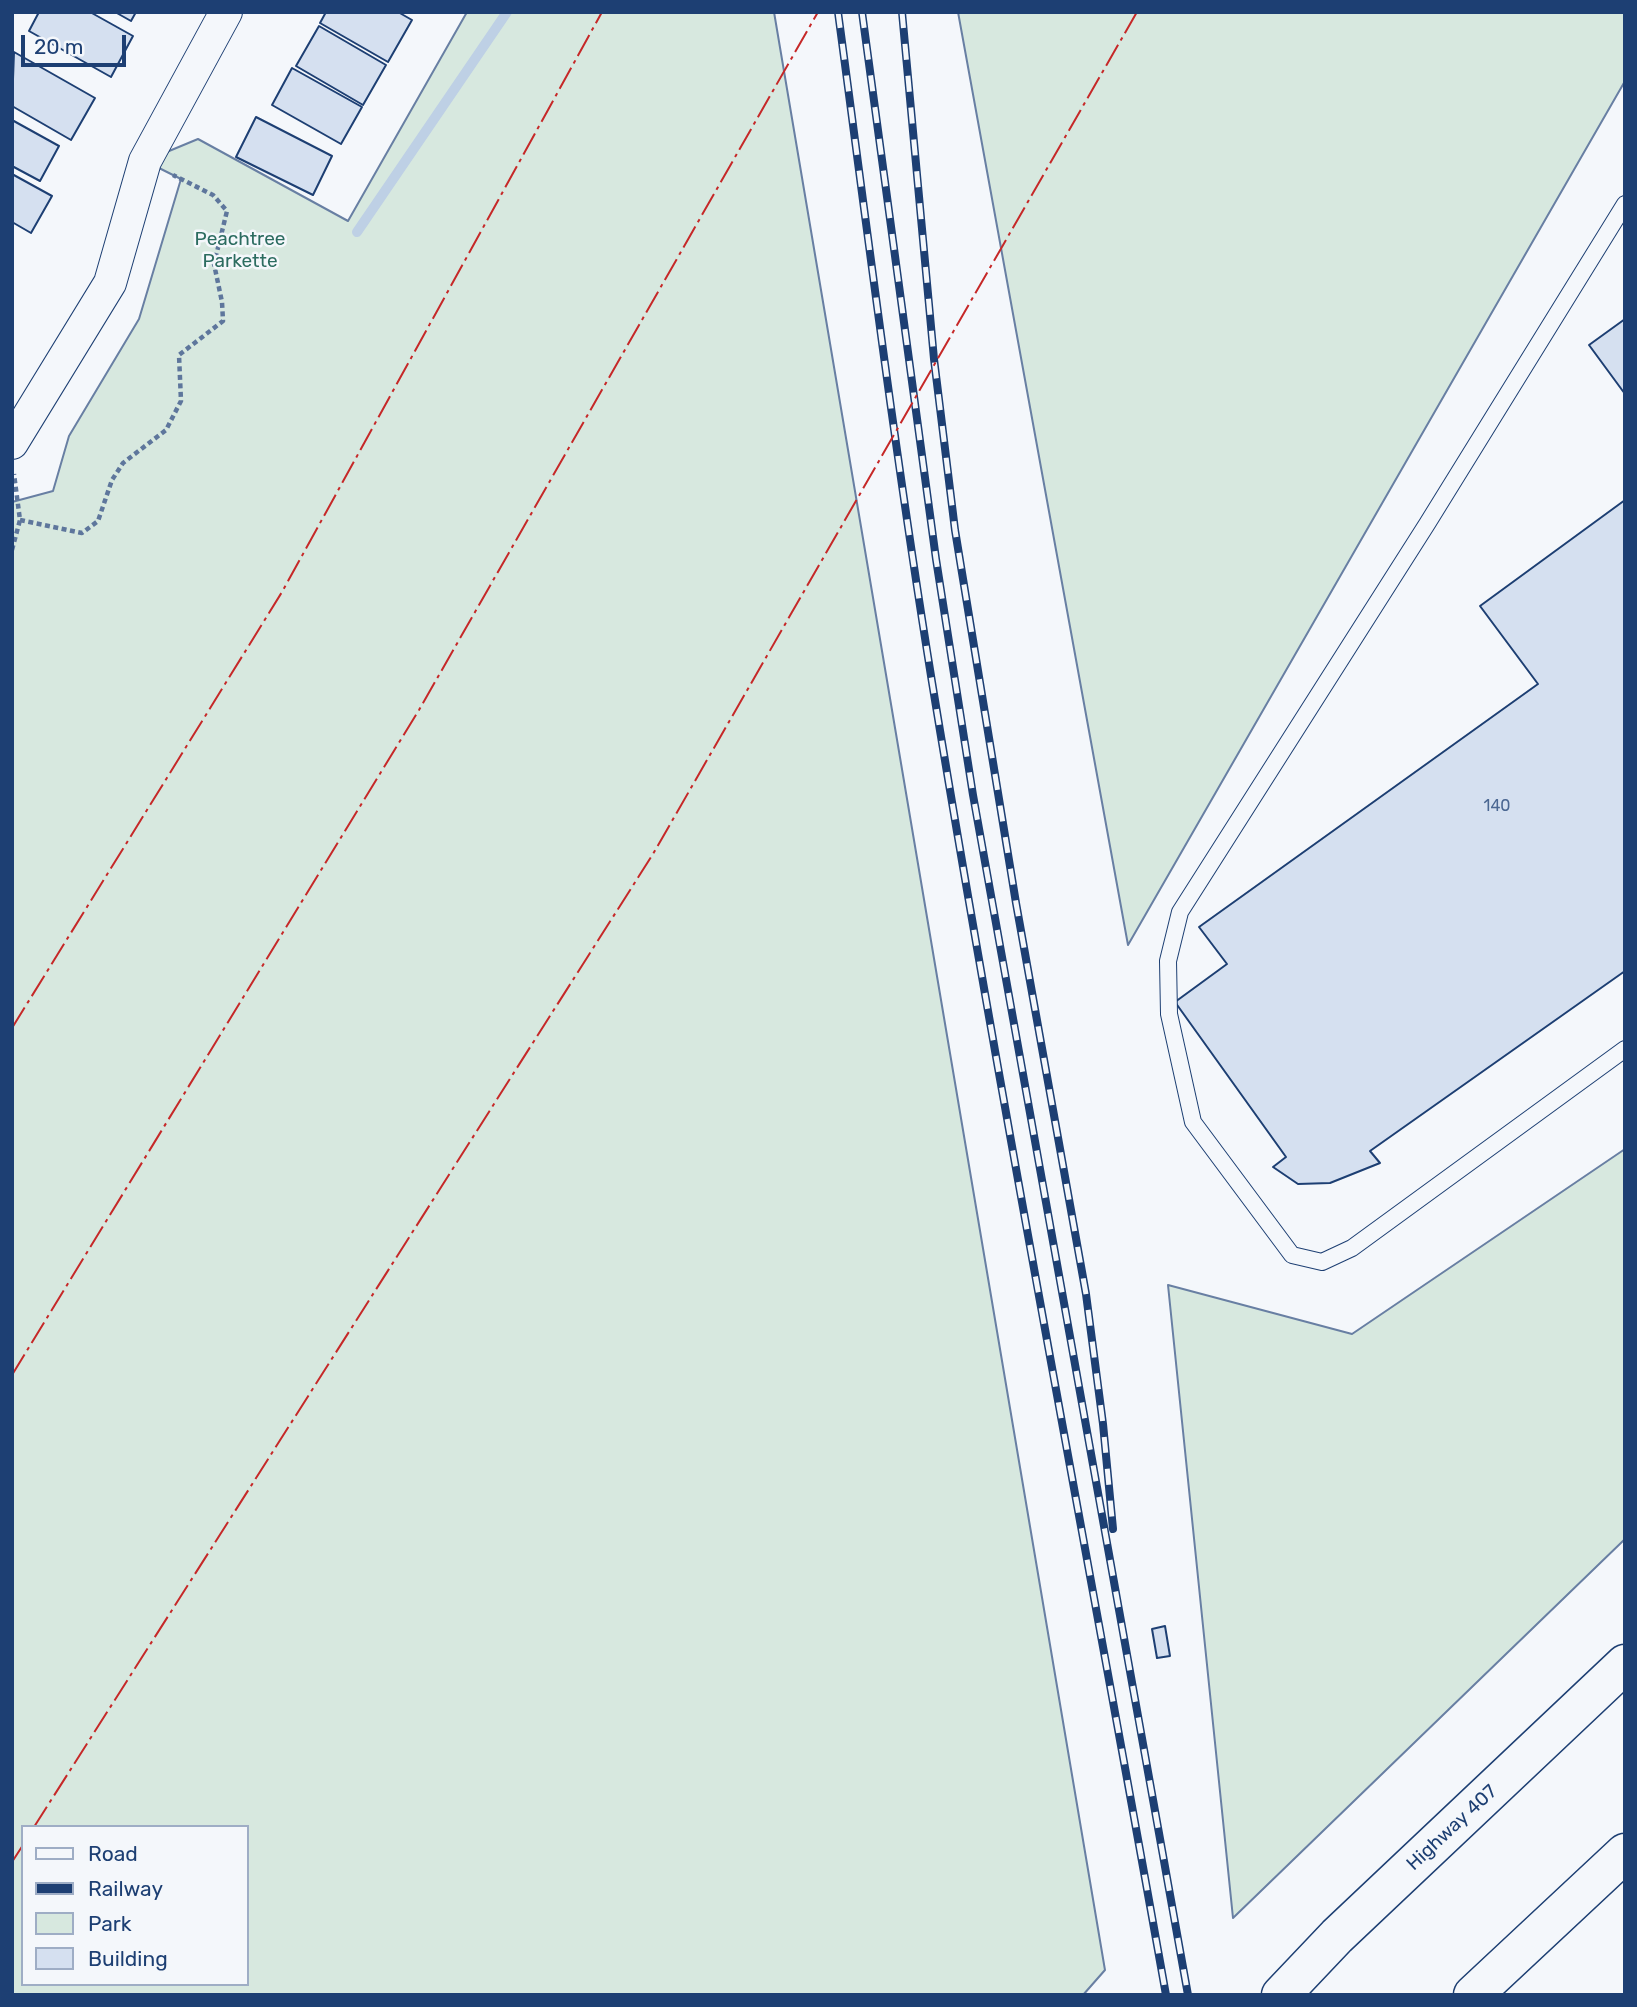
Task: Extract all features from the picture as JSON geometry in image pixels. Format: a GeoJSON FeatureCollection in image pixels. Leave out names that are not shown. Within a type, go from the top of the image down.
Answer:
{"type":"FeatureCollection","features":[{"type":"Feature","properties":{"kind":"highway","name":"Highway 407"},"geometry":{"type":"LineString","coordinates":[[1281,1995],[1338,1936],[1625,1664]]}},
{"type":"Feature","properties":{"kind":"highway"},"geometry":{"type":"LineString","coordinates":[[1474,1995],[1625,1853]]}},
{"type":"Feature","properties":{"kind":"street"},"geometry":{"type":"LineString","coordinates":[[12,443],[110,283],[145,161],[226,12]]}},
{"type":"Feature","properties":{"kind":"lane"},"geometry":{"type":"LineString","coordinates":[[1625,204],[1427,524],[1180,912],[1168,961],[1170,1014],[1193,1122],[1292,1255],[1322,1262],[1352,1248],[1625,1049]]}},
{"type":"Feature","properties":{"kind":"path"},"geometry":{"type":"LineString","coordinates":[[20,520],[82,533],[98,521],[112,480],[123,463],[166,429],[181,401],[179,355],[223,321],[214,264],[227,211],[213,195],[145,161]]}},
{"type":"Feature","properties":{"kind":"path"},"geometry":{"type":"LineString","coordinates":[[12,463],[20,520],[12,550]]}},
{"type":"Feature","properties":{"kind":"green space","name":"Peachtree Parkette"},"geometry":{"type":"Polygon","coordinates":[[[467,12],[774,12],[1105,1970],[1083,1995],[12,1995],[12,502],[53,491],[69,436],[139,319],[181,179],[145,161],[198,139],[348,221],[467,12]]]}},
{"type":"Feature","properties":{"kind":"green space"},"geometry":{"type":"Polygon","coordinates":[[[958,12],[1625,12],[1625,81],[1128,945],[958,12]]]}},
{"type":"Feature","properties":{"kind":"green space"},"geometry":{"type":"Polygon","coordinates":[[[1625,1149],[1625,1539],[1233,1918],[1168,1285],[1352,1334],[1625,1149]]]}},
{"type":"Feature","properties":{"kind":"building"},"geometry":{"type":"Polygon","coordinates":[[[39,12],[90,12],[133,36],[111,77],[29,31],[39,12]]]}},
{"type":"Feature","properties":{"kind":"building"},"geometry":{"type":"Polygon","coordinates":[[[115,12],[136,12],[131,21],[115,12]]]}},
{"type":"Feature","properties":{"kind":"building"},"geometry":{"type":"Polygon","coordinates":[[[326,12],[398,12],[412,20],[388,62],[320,23],[326,12]]]}},
{"type":"Feature","properties":{"kind":"building"},"geometry":{"type":"Polygon","coordinates":[[[319,26],[386,65],[363,105],[296,66],[319,26]]]}},
{"type":"Feature","properties":{"kind":"building"},"geometry":{"type":"Polygon","coordinates":[[[14,52],[95,98],[71,140],[12,106],[14,52]]]}},
{"type":"Feature","properties":{"kind":"building"},"geometry":{"type":"Polygon","coordinates":[[[292,68],[362,107],[341,144],[272,105],[292,68]]]}},
{"type":"Feature","properties":{"kind":"building"},"geometry":{"type":"Polygon","coordinates":[[[256,117],[332,156],[313,195],[236,157],[256,117]]]}},
{"type":"Feature","properties":{"kind":"building"},"geometry":{"type":"Polygon","coordinates":[[[12,120],[59,146],[40,181],[12,166],[12,120]]]}},
{"type":"Feature","properties":{"kind":"building"},"geometry":{"type":"Polygon","coordinates":[[[12,174],[52,196],[31,233],[12,222],[12,174]]]}},
{"type":"Feature","properties":{"kind":"building"},"geometry":{"type":"Polygon","coordinates":[[[1625,319],[1625,394],[1589,345],[1625,319]]]}},
{"type":"Feature","properties":{"kind":"building"},"geometry":{"type":"Polygon","coordinates":[[[1625,500],[1625,971],[1370,1151],[1380,1163],[1330,1183],[1298,1184],[1273,1167],[1286,1157],[1175,1002],[1227,964],[1199,927],[1538,684],[1480,606],[1625,500]]]}},
{"type":"Feature","properties":{"kind":"building"},"geometry":{"type":"Polygon","coordinates":[[[1165,1626],[1170,1656],[1157,1658],[1152,1629],[1165,1626]]]}},
{"type":"Feature","properties":{"kind":"waterway"},"geometry":{"type":"LineString","coordinates":[[357,232],[507,12]]}},
{"type":"Feature","properties":{"kind":"railway"},"geometry":{"type":"LineString","coordinates":[[838,12],[894,432],[932,682],[1017,1175],[1166,1995]]}},
{"type":"Feature","properties":{"kind":"railway"},"geometry":{"type":"LineString","coordinates":[[862,12],[936,559],[973,795],[1188,1995]]}},
{"type":"Feature","properties":{"kind":"railway"},"geometry":{"type":"LineString","coordinates":[[902,12],[934,359],[955,530],[1016,903],[1086,1294],[1113,1529]]}},
{"type":"Feature","properties":{"kind":"power"},"geometry":{"type":"LineString","coordinates":[[12,1028],[282,592],[602,12]]}},
{"type":"Feature","properties":{"kind":"power"},"geometry":{"type":"LineString","coordinates":[[12,1375],[419,710],[818,12]]}},
{"type":"Feature","properties":{"kind":"power"},"geometry":{"type":"LineString","coordinates":[[35,1825],[653,854],[1137,12]]}},
{"type":"Feature","properties":{"kind":"power"},"geometry":{"type":"LineString","coordinates":[[12,1862],[21,1848]]}}]}
